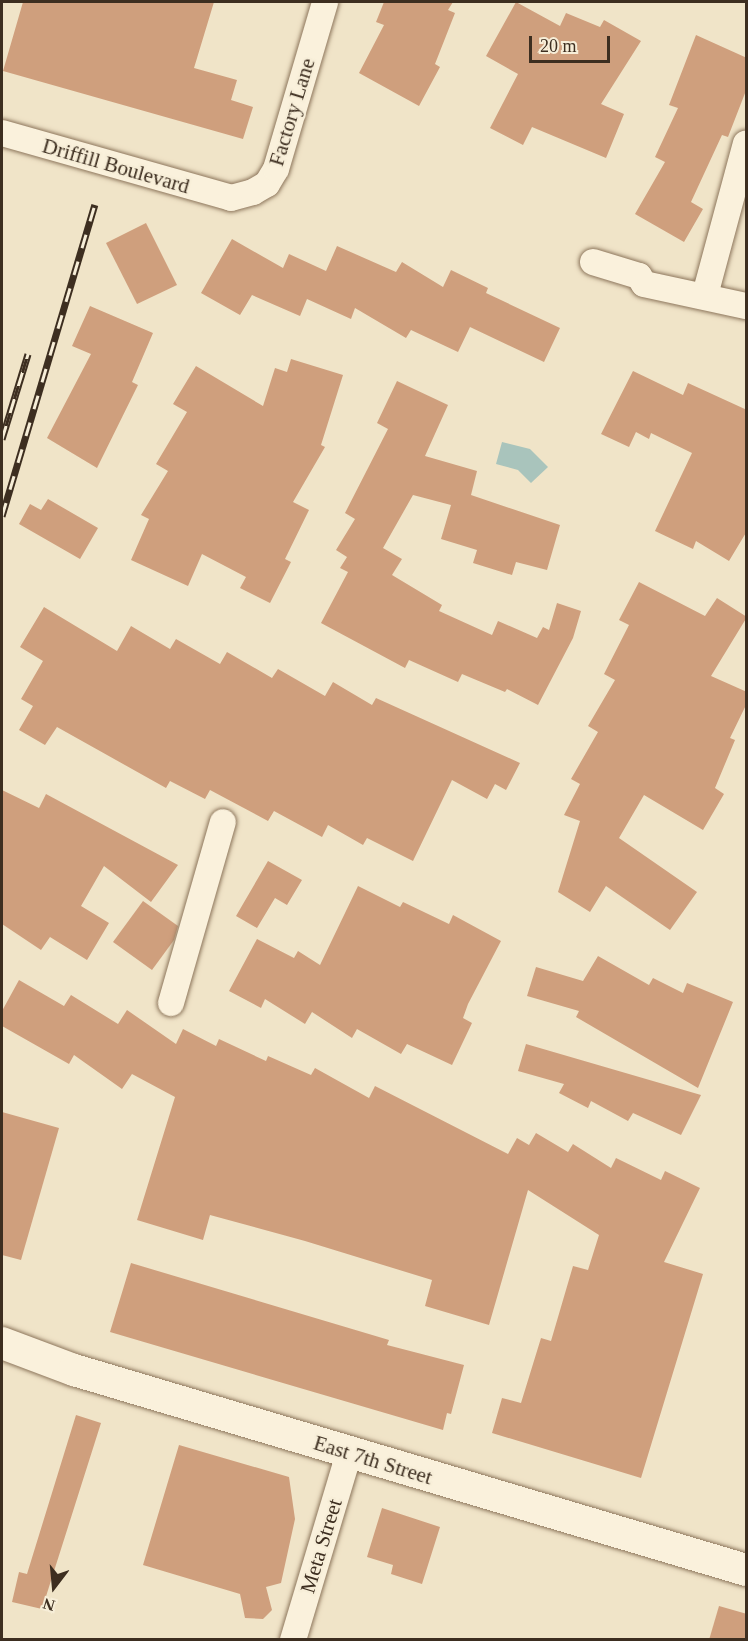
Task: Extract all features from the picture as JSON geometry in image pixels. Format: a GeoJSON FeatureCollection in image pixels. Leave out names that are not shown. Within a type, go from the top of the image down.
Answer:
{"type":"FeatureCollection","features":[{"type":"Feature","properties":{"kind":"street","name":"Factory Lane"},"geometry":{"type":"LineString","coordinates":[[231,198],[267,184],[276,169],[325,2]]}},
{"type":"Feature","properties":{"kind":"street","name":"Driffill Boulevard"},"geometry":{"type":"LineString","coordinates":[[2,134],[231,198]]}},
{"type":"Feature","properties":{"kind":"street"},"geometry":{"type":"LineString","coordinates":[[705,295],[747,143]]}},
{"type":"Feature","properties":{"kind":"street"},"geometry":{"type":"LineString","coordinates":[[593,262],[639,276],[646,272],[676,282],[681,289],[747,306]]}},
{"type":"Feature","properties":{"kind":"street"},"geometry":{"type":"LineString","coordinates":[[171,1003],[223,822]]}},
{"type":"Feature","properties":{"kind":"street","name":"East 7th Street"},"geometry":{"type":"LineString","coordinates":[[2,1344],[30,1357],[747,1570]]}},
{"type":"Feature","properties":{"kind":"street","name":"Meta Street"},"geometry":{"type":"LineString","coordinates":[[293,1640],[349,1453]]}},
{"type":"Feature","properties":{"kind":"water"},"geometry":{"type":"Polygon","coordinates":[[[502,442],[530,449],[548,467],[531,483],[518,470],[496,464],[502,442]]]}},
{"type":"Feature","properties":{"kind":"building"},"geometry":{"type":"Polygon","coordinates":[[[23,2],[214,2],[194,68],[237,80],[231,100],[253,107],[243,139],[3,71],[23,2]]]}},
{"type":"Feature","properties":{"kind":"building"},"geometry":{"type":"Polygon","coordinates":[[[384,2],[453,2],[448,10],[455,13],[435,64],[440,67],[419,106],[359,73],[384,25],[376,22],[384,2]]]}},
{"type":"Feature","properties":{"kind":"building"},"geometry":{"type":"Polygon","coordinates":[[[516,2],[560,26],[566,13],[600,27],[604,20],[641,41],[601,104],[624,114],[606,158],[532,127],[523,145],[490,128],[518,74],[486,56],[516,2]]]}},
{"type":"Feature","properties":{"kind":"building"},"geometry":{"type":"Polygon","coordinates":[[[696,35],[747,58],[747,88],[728,137],[722,135],[691,202],[703,209],[684,242],[635,214],[665,162],[655,157],[678,108],[669,105],[696,35]]]}},
{"type":"Feature","properties":{"kind":"building"},"geometry":{"type":"Polygon","coordinates":[[[146,223],[177,285],[137,304],[106,243],[146,223]]]}},
{"type":"Feature","properties":{"kind":"building"},"geometry":{"type":"Polygon","coordinates":[[[232,239],[283,268],[289,254],[326,271],[337,246],[396,272],[402,262],[443,287],[451,270],[488,288],[486,293],[560,328],[544,362],[470,327],[458,352],[411,330],[406,338],[355,308],[351,319],[307,299],[300,316],[252,295],[240,315],[201,293],[232,239]]]}},
{"type":"Feature","properties":{"kind":"building"},"geometry":{"type":"Polygon","coordinates":[[[90,306],[153,333],[132,382],[138,385],[97,468],[47,438],[91,354],[72,346],[90,306]]]}},
{"type":"Feature","properties":{"kind":"building"},"geometry":{"type":"Polygon","coordinates":[[[291,359],[343,375],[321,445],[325,447],[293,502],[309,510],[285,559],[291,562],[270,603],[240,588],[246,577],[202,554],[188,586],[131,560],[149,519],[141,515],[168,471],[156,464],[187,412],[173,404],[196,366],[263,406],[275,368],[287,372],[291,359]]]}},
{"type":"Feature","properties":{"kind":"building"},"geometry":{"type":"Polygon","coordinates":[[[633,371],[683,395],[688,383],[747,410],[747,531],[729,561],[696,541],[693,549],[655,531],[692,453],[651,433],[649,439],[636,432],[629,447],[601,434],[633,371]]]}},
{"type":"Feature","properties":{"kind":"building"},"geometry":{"type":"Polygon","coordinates":[[[397,381],[448,405],[425,456],[477,471],[471,495],[560,525],[547,570],[516,562],[512,575],[473,563],[477,550],[441,539],[451,505],[413,495],[383,548],[402,559],[392,575],[442,605],[439,611],[492,635],[498,621],[537,638],[543,627],[549,630],[557,603],[581,611],[573,638],[538,705],[507,689],[505,692],[462,674],[458,682],[409,660],[405,668],[321,623],[348,572],[340,568],[347,557],[336,550],[355,519],[345,513],[388,429],[377,423],[397,381]]]}},
{"type":"Feature","properties":{"kind":"building"},"geometry":{"type":"Polygon","coordinates":[[[48,499],[98,528],[80,559],[19,524],[30,504],[41,510],[48,499]]]}},
{"type":"Feature","properties":{"kind":"building"},"geometry":{"type":"Polygon","coordinates":[[[639,582],[705,616],[717,598],[747,617],[711,676],[747,692],[747,703],[730,738],[735,740],[715,788],[724,794],[703,830],[644,795],[619,838],[697,892],[670,930],[606,886],[590,912],[558,892],[580,821],[564,815],[580,784],[571,779],[598,732],[588,726],[615,680],[604,674],[629,625],[619,620],[639,582]]]}},
{"type":"Feature","properties":{"kind":"building"},"geometry":{"type":"Polygon","coordinates":[[[44,607],[117,651],[131,626],[170,649],[176,639],[220,664],[227,652],[272,678],[278,669],[325,696],[333,682],[372,705],[376,698],[520,763],[506,790],[495,784],[487,799],[452,780],[413,861],[367,838],[363,845],[328,825],[322,837],[274,811],[268,821],[210,790],[205,799],[170,781],[166,788],[57,727],[45,745],[19,730],[33,706],[21,699],[43,661],[20,647],[44,607]]]}},
{"type":"Feature","properties":{"kind":"building"},"geometry":{"type":"Polygon","coordinates":[[[2,790],[39,808],[46,794],[178,865],[151,902],[104,866],[81,906],[109,923],[87,960],[50,937],[41,950],[2,924],[2,790]]]}},
{"type":"Feature","properties":{"kind":"building"},"geometry":{"type":"Polygon","coordinates":[[[268,861],[302,880],[287,905],[275,898],[257,928],[236,916],[268,861]]]}},
{"type":"Feature","properties":{"kind":"building"},"geometry":{"type":"Polygon","coordinates":[[[358,886],[400,907],[403,902],[449,924],[453,915],[501,941],[468,1004],[463,1018],[472,1023],[452,1065],[407,1044],[401,1054],[357,1029],[352,1038],[312,1012],[305,1024],[265,999],[261,1008],[229,991],[257,939],[294,958],[298,951],[320,965],[358,886]]]}},
{"type":"Feature","properties":{"kind":"building"},"geometry":{"type":"Polygon","coordinates":[[[143,901],[178,926],[174,940],[152,970],[113,942],[143,901]]]}},
{"type":"Feature","properties":{"kind":"building"},"geometry":{"type":"Polygon","coordinates":[[[598,956],[649,985],[653,978],[683,993],[687,983],[733,1002],[698,1088],[576,1017],[579,1011],[527,996],[536,967],[583,981],[598,956]]]}},
{"type":"Feature","properties":{"kind":"building"},"geometry":{"type":"Polygon","coordinates":[[[19,980],[64,1006],[71,995],[118,1024],[127,1010],[176,1044],[183,1029],[216,1046],[219,1039],[266,1061],[268,1056],[311,1075],[315,1068],[369,1098],[375,1086],[508,1154],[517,1138],[529,1145],[536,1133],[568,1152],[573,1144],[611,1168],[616,1158],[661,1180],[665,1171],[700,1188],[664,1262],[703,1274],[641,1478],[492,1433],[502,1398],[521,1403],[541,1338],[551,1341],[573,1266],[588,1270],[599,1235],[528,1190],[489,1325],[425,1306],[432,1280],[305,1241],[210,1215],[203,1240],[137,1220],[175,1097],[132,1074],[122,1089],[74,1055],[69,1064],[2,1026],[2,1011],[19,980]]]}},
{"type":"Feature","properties":{"kind":"building"},"geometry":{"type":"Polygon","coordinates":[[[526,1044],[701,1095],[681,1135],[633,1113],[628,1121],[591,1101],[588,1108],[559,1093],[564,1084],[518,1071],[526,1044]]]}},
{"type":"Feature","properties":{"kind":"building"},"geometry":{"type":"Polygon","coordinates":[[[2,1112],[59,1128],[21,1260],[2,1255],[2,1112]]]}},
{"type":"Feature","properties":{"kind":"building"},"geometry":{"type":"Polygon","coordinates":[[[131,1263],[389,1340],[387,1345],[464,1365],[451,1414],[447,1413],[443,1430],[110,1332],[131,1263]]]}},
{"type":"Feature","properties":{"kind":"building"},"geometry":{"type":"Polygon","coordinates":[[[76,1415],[101,1423],[42,1609],[12,1602],[19,1572],[27,1574],[76,1415]]]}},
{"type":"Feature","properties":{"kind":"building"},"geometry":{"type":"Polygon","coordinates":[[[179,1445],[289,1477],[295,1519],[281,1583],[266,1587],[272,1610],[263,1619],[245,1618],[240,1594],[143,1565],[179,1445]]]}},
{"type":"Feature","properties":{"kind":"building"},"geometry":{"type":"Polygon","coordinates":[[[382,1508],[440,1527],[422,1584],[391,1574],[393,1565],[367,1557],[382,1508]]]}},
{"type":"Feature","properties":{"kind":"building"},"geometry":{"type":"Polygon","coordinates":[[[719,1606],[747,1614],[747,1640],[709,1640],[719,1606]]]}},
{"type":"Feature","properties":{"kind":"railway"},"geometry":{"type":"LineString","coordinates":[[2,516],[95,205]]}},
{"type":"Feature","properties":{"kind":"railway"},"geometry":{"type":"LineString","coordinates":[[2,439],[28,354]]}}]}
